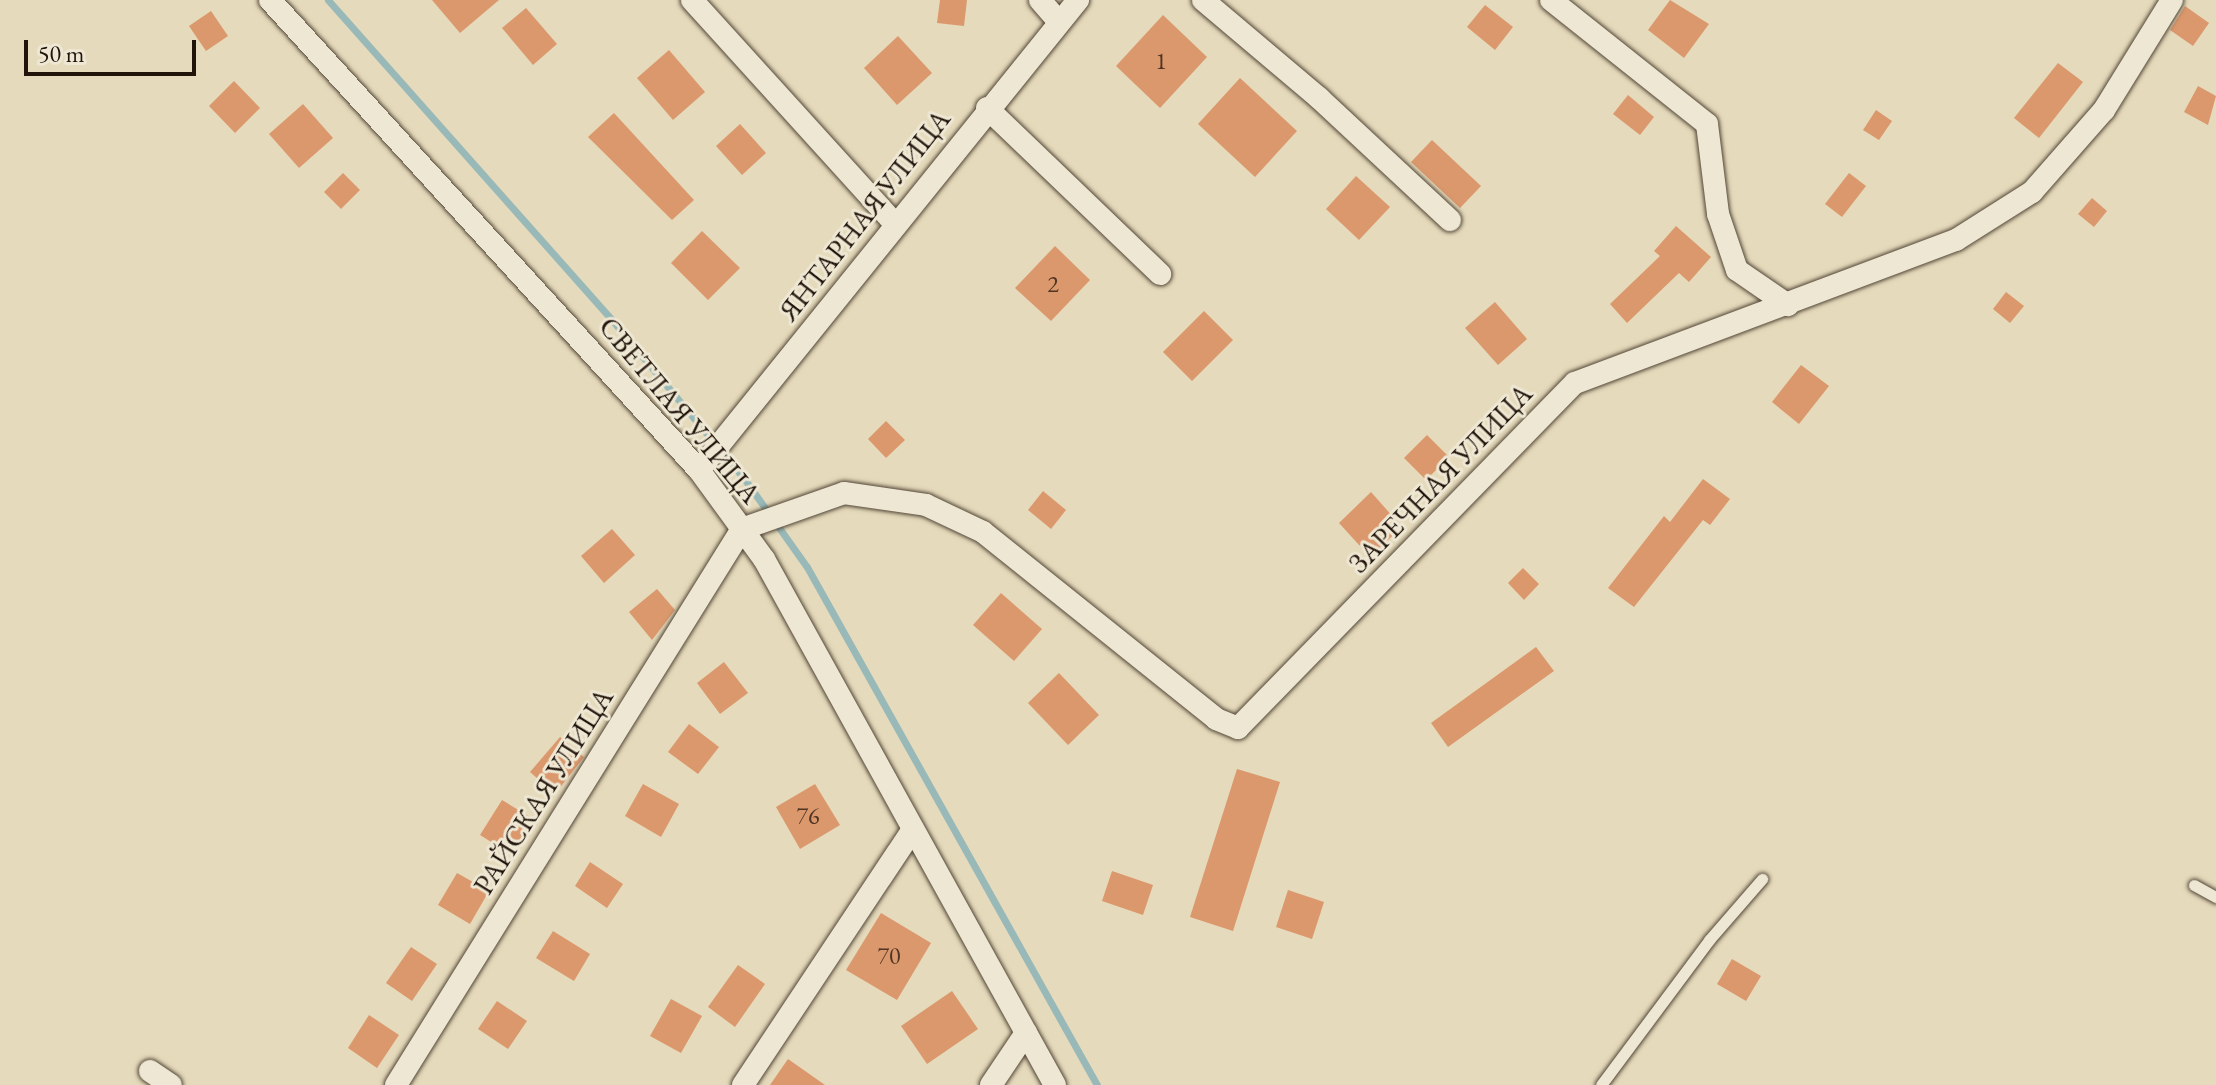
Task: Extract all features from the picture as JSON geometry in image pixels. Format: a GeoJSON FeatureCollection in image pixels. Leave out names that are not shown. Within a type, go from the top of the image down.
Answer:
{"type":"FeatureCollection","features":[{"type":"Feature","properties":{"kind":"street","name":"СВЕТЛАЯ УЛИЦА"},"geometry":{"type":"LineString","coordinates":[[270,0],[699,470],[764,559],[1055,1085]]}},
{"type":"Feature","properties":{"kind":"street"},"geometry":{"type":"LineString","coordinates":[[692,0],[895,224]]}},
{"type":"Feature","properties":{"kind":"street"},"geometry":{"type":"LineString","coordinates":[[1040,0],[1058,21]]}},
{"type":"Feature","properties":{"kind":"street","name":"ЯНТАРНАЯ УЛИЦА"},"geometry":{"type":"LineString","coordinates":[[699,470],[987,108],[1078,0]]}},
{"type":"Feature","properties":{"kind":"street"},"geometry":{"type":"LineString","coordinates":[[1203,0],[1319,98],[1450,220]]}},
{"type":"Feature","properties":{"kind":"street"},"geometry":{"type":"LineString","coordinates":[[1551,0],[1707,124],[1718,214],[1737,270],[1788,305]]}},
{"type":"Feature","properties":{"kind":"street","name":"ЗАРЕЧНАЯ УЛИЦА"},"geometry":{"type":"LineString","coordinates":[[742,529],[844,493],[926,505],[983,532],[1216,719],[1238,728],[1575,383],[1956,240],[2032,192],[2104,110],[2172,0]]}},
{"type":"Feature","properties":{"kind":"street"},"geometry":{"type":"LineString","coordinates":[[987,108],[1160,274]]}},
{"type":"Feature","properties":{"kind":"street","name":"РАЙСКАЯ УЛИЦА"},"geometry":{"type":"LineString","coordinates":[[396,1085],[742,529]]}},
{"type":"Feature","properties":{"kind":"street"},"geometry":{"type":"LineString","coordinates":[[743,1085],[913,829]]}},
{"type":"Feature","properties":{"kind":"street"},"geometry":{"type":"LineString","coordinates":[[991,1085],[1026,1033]]}},
{"type":"Feature","properties":{"kind":"street"},"geometry":{"type":"LineString","coordinates":[[150,1071],[171,1085]]}},
{"type":"Feature","properties":{"kind":"lane"},"geometry":{"type":"LineString","coordinates":[[1601,1085],[1709,940],[1762,879]]}},
{"type":"Feature","properties":{"kind":"lane"},"geometry":{"type":"LineString","coordinates":[[2194,885],[2216,897]]}},
{"type":"Feature","properties":{"kind":"building"},"geometry":{"type":"Polygon","coordinates":[[[432,0],[499,0],[460,33],[432,0]]]}},
{"type":"Feature","properties":{"kind":"building"},"geometry":{"type":"Polygon","coordinates":[[[940,0],[967,0],[964,26],[937,23],[940,0]]]}},
{"type":"Feature","properties":{"kind":"building"},"geometry":{"type":"Polygon","coordinates":[[[1670,0],[1709,24],[1684,58],[1648,30],[1670,0]]]}},
{"type":"Feature","properties":{"kind":"building"},"geometry":{"type":"Polygon","coordinates":[[[1485,5],[1513,27],[1495,50],[1467,27],[1485,5]]]}},
{"type":"Feature","properties":{"kind":"building"},"geometry":{"type":"Polygon","coordinates":[[[2185,6],[2209,23],[2193,46],[2170,30],[2185,6]]]}},
{"type":"Feature","properties":{"kind":"building"},"geometry":{"type":"Polygon","coordinates":[[[526,8],[557,44],[533,65],[502,28],[526,8]]]}},
{"type":"Feature","properties":{"kind":"building"},"geometry":{"type":"Polygon","coordinates":[[[211,11],[228,36],[206,51],[189,26],[211,11]]]}},
{"type":"Feature","properties":{"kind":"building"},"geometry":{"type":"Polygon","coordinates":[[[1163,15],[1207,57],[1160,108],[1116,66],[1163,15]]]}},
{"type":"Feature","properties":{"kind":"building"},"geometry":{"type":"Polygon","coordinates":[[[898,36],[932,73],[897,105],[864,68],[898,36]]]}},
{"type":"Feature","properties":{"kind":"building"},"geometry":{"type":"Polygon","coordinates":[[[669,50],[705,92],[673,120],[637,78],[669,50]]]}},
{"type":"Feature","properties":{"kind":"building"},"geometry":{"type":"Polygon","coordinates":[[[2058,63],[2083,82],[2039,138],[2014,118],[2058,63]]]}},
{"type":"Feature","properties":{"kind":"building"},"geometry":{"type":"Polygon","coordinates":[[[1240,78],[1297,131],[1255,177],[1198,124],[1240,78]]]}},
{"type":"Feature","properties":{"kind":"building"},"geometry":{"type":"Polygon","coordinates":[[[234,81],[260,108],[235,133],[209,106],[234,81]]]}},
{"type":"Feature","properties":{"kind":"building"},"geometry":{"type":"Polygon","coordinates":[[[2198,86],[2216,96],[2208,125],[2184,112],[2198,86]]]}},
{"type":"Feature","properties":{"kind":"building"},"geometry":{"type":"Polygon","coordinates":[[[1628,95],[1654,117],[1640,135],[1613,114],[1628,95]]]}},
{"type":"Feature","properties":{"kind":"building"},"geometry":{"type":"Polygon","coordinates":[[[303,104],[333,138],[299,168],[269,134],[303,104]]]}},
{"type":"Feature","properties":{"kind":"building"},"geometry":{"type":"Polygon","coordinates":[[[1876,110],[1892,121],[1879,140],[1863,130],[1876,110]]]}},
{"type":"Feature","properties":{"kind":"building"},"geometry":{"type":"Polygon","coordinates":[[[614,113],[694,200],[672,220],[588,137],[614,113]]]}},
{"type":"Feature","properties":{"kind":"building"},"geometry":{"type":"Polygon","coordinates":[[[740,124],[766,153],[742,175],[716,146],[740,124]]]}},
{"type":"Feature","properties":{"kind":"building"},"geometry":{"type":"Polygon","coordinates":[[[1432,140],[1481,186],[1460,208],[1411,162],[1432,140]]]}},
{"type":"Feature","properties":{"kind":"building"},"geometry":{"type":"Polygon","coordinates":[[[343,173],[360,190],[341,209],[324,192],[343,173]]]}},
{"type":"Feature","properties":{"kind":"building"},"geometry":{"type":"Polygon","coordinates":[[[1849,173],[1866,186],[1842,217],[1825,204],[1849,173]]]}},
{"type":"Feature","properties":{"kind":"building"},"geometry":{"type":"Polygon","coordinates":[[[1356,176],[1390,207],[1359,240],[1326,209],[1356,176]]]}},
{"type":"Feature","properties":{"kind":"building"},"geometry":{"type":"Polygon","coordinates":[[[2092,198],[2107,211],[2094,227],[2078,214],[2092,198]]]}},
{"type":"Feature","properties":{"kind":"building"},"geometry":{"type":"Polygon","coordinates":[[[1676,226],[1711,257],[1689,282],[1679,273],[1627,323],[1610,304],[1660,256],[1654,251],[1676,226]]]}},
{"type":"Feature","properties":{"kind":"building"},"geometry":{"type":"Polygon","coordinates":[[[702,231],[740,268],[708,300],[671,263],[702,231]]]}},
{"type":"Feature","properties":{"kind":"building"},"geometry":{"type":"Polygon","coordinates":[[[1055,246],[1090,280],[1051,321],[1015,288],[1055,246]]]}},
{"type":"Feature","properties":{"kind":"building"},"geometry":{"type":"Polygon","coordinates":[[[2006,292],[2024,306],[2010,323],[1993,309],[2006,292]]]}},
{"type":"Feature","properties":{"kind":"building"},"geometry":{"type":"Polygon","coordinates":[[[1495,302],[1527,339],[1498,365],[1465,328],[1495,302]]]}},
{"type":"Feature","properties":{"kind":"building"},"geometry":{"type":"Polygon","coordinates":[[[1204,311],[1233,340],[1192,381],[1163,352],[1204,311]]]}},
{"type":"Feature","properties":{"kind":"building"},"geometry":{"type":"Polygon","coordinates":[[[1801,365],[1829,386],[1799,424],[1772,402],[1801,365]]]}},
{"type":"Feature","properties":{"kind":"building"},"geometry":{"type":"Polygon","coordinates":[[[886,421],[905,440],[886,458],[868,439],[886,421]]]}},
{"type":"Feature","properties":{"kind":"building"},"geometry":{"type":"Polygon","coordinates":[[[1427,435],[1449,457],[1426,480],[1404,458],[1427,435]]]}},
{"type":"Feature","properties":{"kind":"building"},"geometry":{"type":"Polygon","coordinates":[[[1703,479],[1730,499],[1710,525],[1703,520],[1634,607],[1608,588],[1664,516],[1670,522],[1703,479]]]}},
{"type":"Feature","properties":{"kind":"building"},"geometry":{"type":"Polygon","coordinates":[[[1043,491],[1066,510],[1051,529],[1028,510],[1043,491]]]}},
{"type":"Feature","properties":{"kind":"building"},"geometry":{"type":"Polygon","coordinates":[[[1371,492],[1402,527],[1370,557],[1339,523],[1371,492]]]}},
{"type":"Feature","properties":{"kind":"building"},"geometry":{"type":"Polygon","coordinates":[[[612,529],[635,555],[604,583],[581,556],[612,529]]]}},
{"type":"Feature","properties":{"kind":"building"},"geometry":{"type":"Polygon","coordinates":[[[1523,568],[1539,584],[1524,600],[1508,583],[1523,568]]]}},
{"type":"Feature","properties":{"kind":"building"},"geometry":{"type":"Polygon","coordinates":[[[657,589],[675,610],[652,640],[629,612],[657,589]]]}},
{"type":"Feature","properties":{"kind":"building"},"geometry":{"type":"Polygon","coordinates":[[[1001,593],[1042,629],[1014,661],[973,625],[1001,593]]]}},
{"type":"Feature","properties":{"kind":"building"},"geometry":{"type":"Polygon","coordinates":[[[1536,647],[1554,671],[1448,747],[1431,723],[1536,647]]]}},
{"type":"Feature","properties":{"kind":"building"},"geometry":{"type":"Polygon","coordinates":[[[724,662],[748,693],[720,714],[697,683],[724,662]]]}},
{"type":"Feature","properties":{"kind":"building"},"geometry":{"type":"Polygon","coordinates":[[[1059,673],[1099,715],[1068,745],[1028,703],[1059,673]]]}},
{"type":"Feature","properties":{"kind":"building"},"geometry":{"type":"Polygon","coordinates":[[[689,724],[719,747],[698,774],[668,752],[689,724]]]}},
{"type":"Feature","properties":{"kind":"building"},"geometry":{"type":"Polygon","coordinates":[[[560,737],[584,757],[555,794],[530,772],[560,737]]]}},
{"type":"Feature","properties":{"kind":"building"},"geometry":{"type":"Polygon","coordinates":[[[1237,769],[1280,782],[1233,931],[1190,917],[1237,769]]]}},
{"type":"Feature","properties":{"kind":"building"},"geometry":{"type":"Polygon","coordinates":[[[643,784],[679,804],[661,837],[625,816],[643,784]]]}},
{"type":"Feature","properties":{"kind":"building"},"geometry":{"type":"Polygon","coordinates":[[[815,784],[840,825],[800,849],[776,807],[815,784]]]}},
{"type":"Feature","properties":{"kind":"building"},"geometry":{"type":"Polygon","coordinates":[[[502,800],[535,820],[512,855],[480,835],[502,800]]]}},
{"type":"Feature","properties":{"kind":"building"},"geometry":{"type":"Polygon","coordinates":[[[590,862],[623,884],[607,908],[575,886],[590,862]]]}},
{"type":"Feature","properties":{"kind":"building"},"geometry":{"type":"Polygon","coordinates":[[[1112,871],[1153,885],[1143,915],[1102,901],[1112,871]]]}},
{"type":"Feature","properties":{"kind":"building"},"geometry":{"type":"Polygon","coordinates":[[[457,873],[489,891],[470,924],[438,905],[457,873]]]}},
{"type":"Feature","properties":{"kind":"building"},"geometry":{"type":"Polygon","coordinates":[[[1288,890],[1324,902],[1312,939],[1276,927],[1288,890]]]}},
{"type":"Feature","properties":{"kind":"building"},"geometry":{"type":"Polygon","coordinates":[[[881,913],[931,943],[897,1000],[846,970],[881,913]]]}},
{"type":"Feature","properties":{"kind":"building"},"geometry":{"type":"Polygon","coordinates":[[[553,931],[590,954],[574,981],[536,958],[553,931]]]}},
{"type":"Feature","properties":{"kind":"building"},"geometry":{"type":"Polygon","coordinates":[[[411,947],[437,964],[412,1001],[386,983],[411,947]]]}},
{"type":"Feature","properties":{"kind":"building"},"geometry":{"type":"Polygon","coordinates":[[[1732,959],[1761,976],[1746,1001],[1717,984],[1732,959]]]}},
{"type":"Feature","properties":{"kind":"building"},"geometry":{"type":"Polygon","coordinates":[[[738,965],[765,984],[735,1027],[708,1007],[738,965]]]}},
{"type":"Feature","properties":{"kind":"building"},"geometry":{"type":"Polygon","coordinates":[[[952,991],[978,1029],[927,1064],[901,1026],[952,991]]]}},
{"type":"Feature","properties":{"kind":"building"},"geometry":{"type":"Polygon","coordinates":[[[671,999],[702,1016],[681,1053],[650,1036],[671,999]]]}},
{"type":"Feature","properties":{"kind":"building"},"geometry":{"type":"Polygon","coordinates":[[[497,1001],[527,1021],[508,1049],[478,1029],[497,1001]]]}},
{"type":"Feature","properties":{"kind":"building"},"geometry":{"type":"Polygon","coordinates":[[[369,1015],[399,1035],[377,1068],[348,1048],[369,1015]]]}},
{"type":"Feature","properties":{"kind":"building"},"geometry":{"type":"Polygon","coordinates":[[[788,1059],[825,1085],[770,1085],[788,1059]]]}},
{"type":"Feature","properties":{"kind":"waterway"},"geometry":{"type":"LineString","coordinates":[[328,0],[612,320],[743,477],[807,567],[1097,1085]]}}]}
